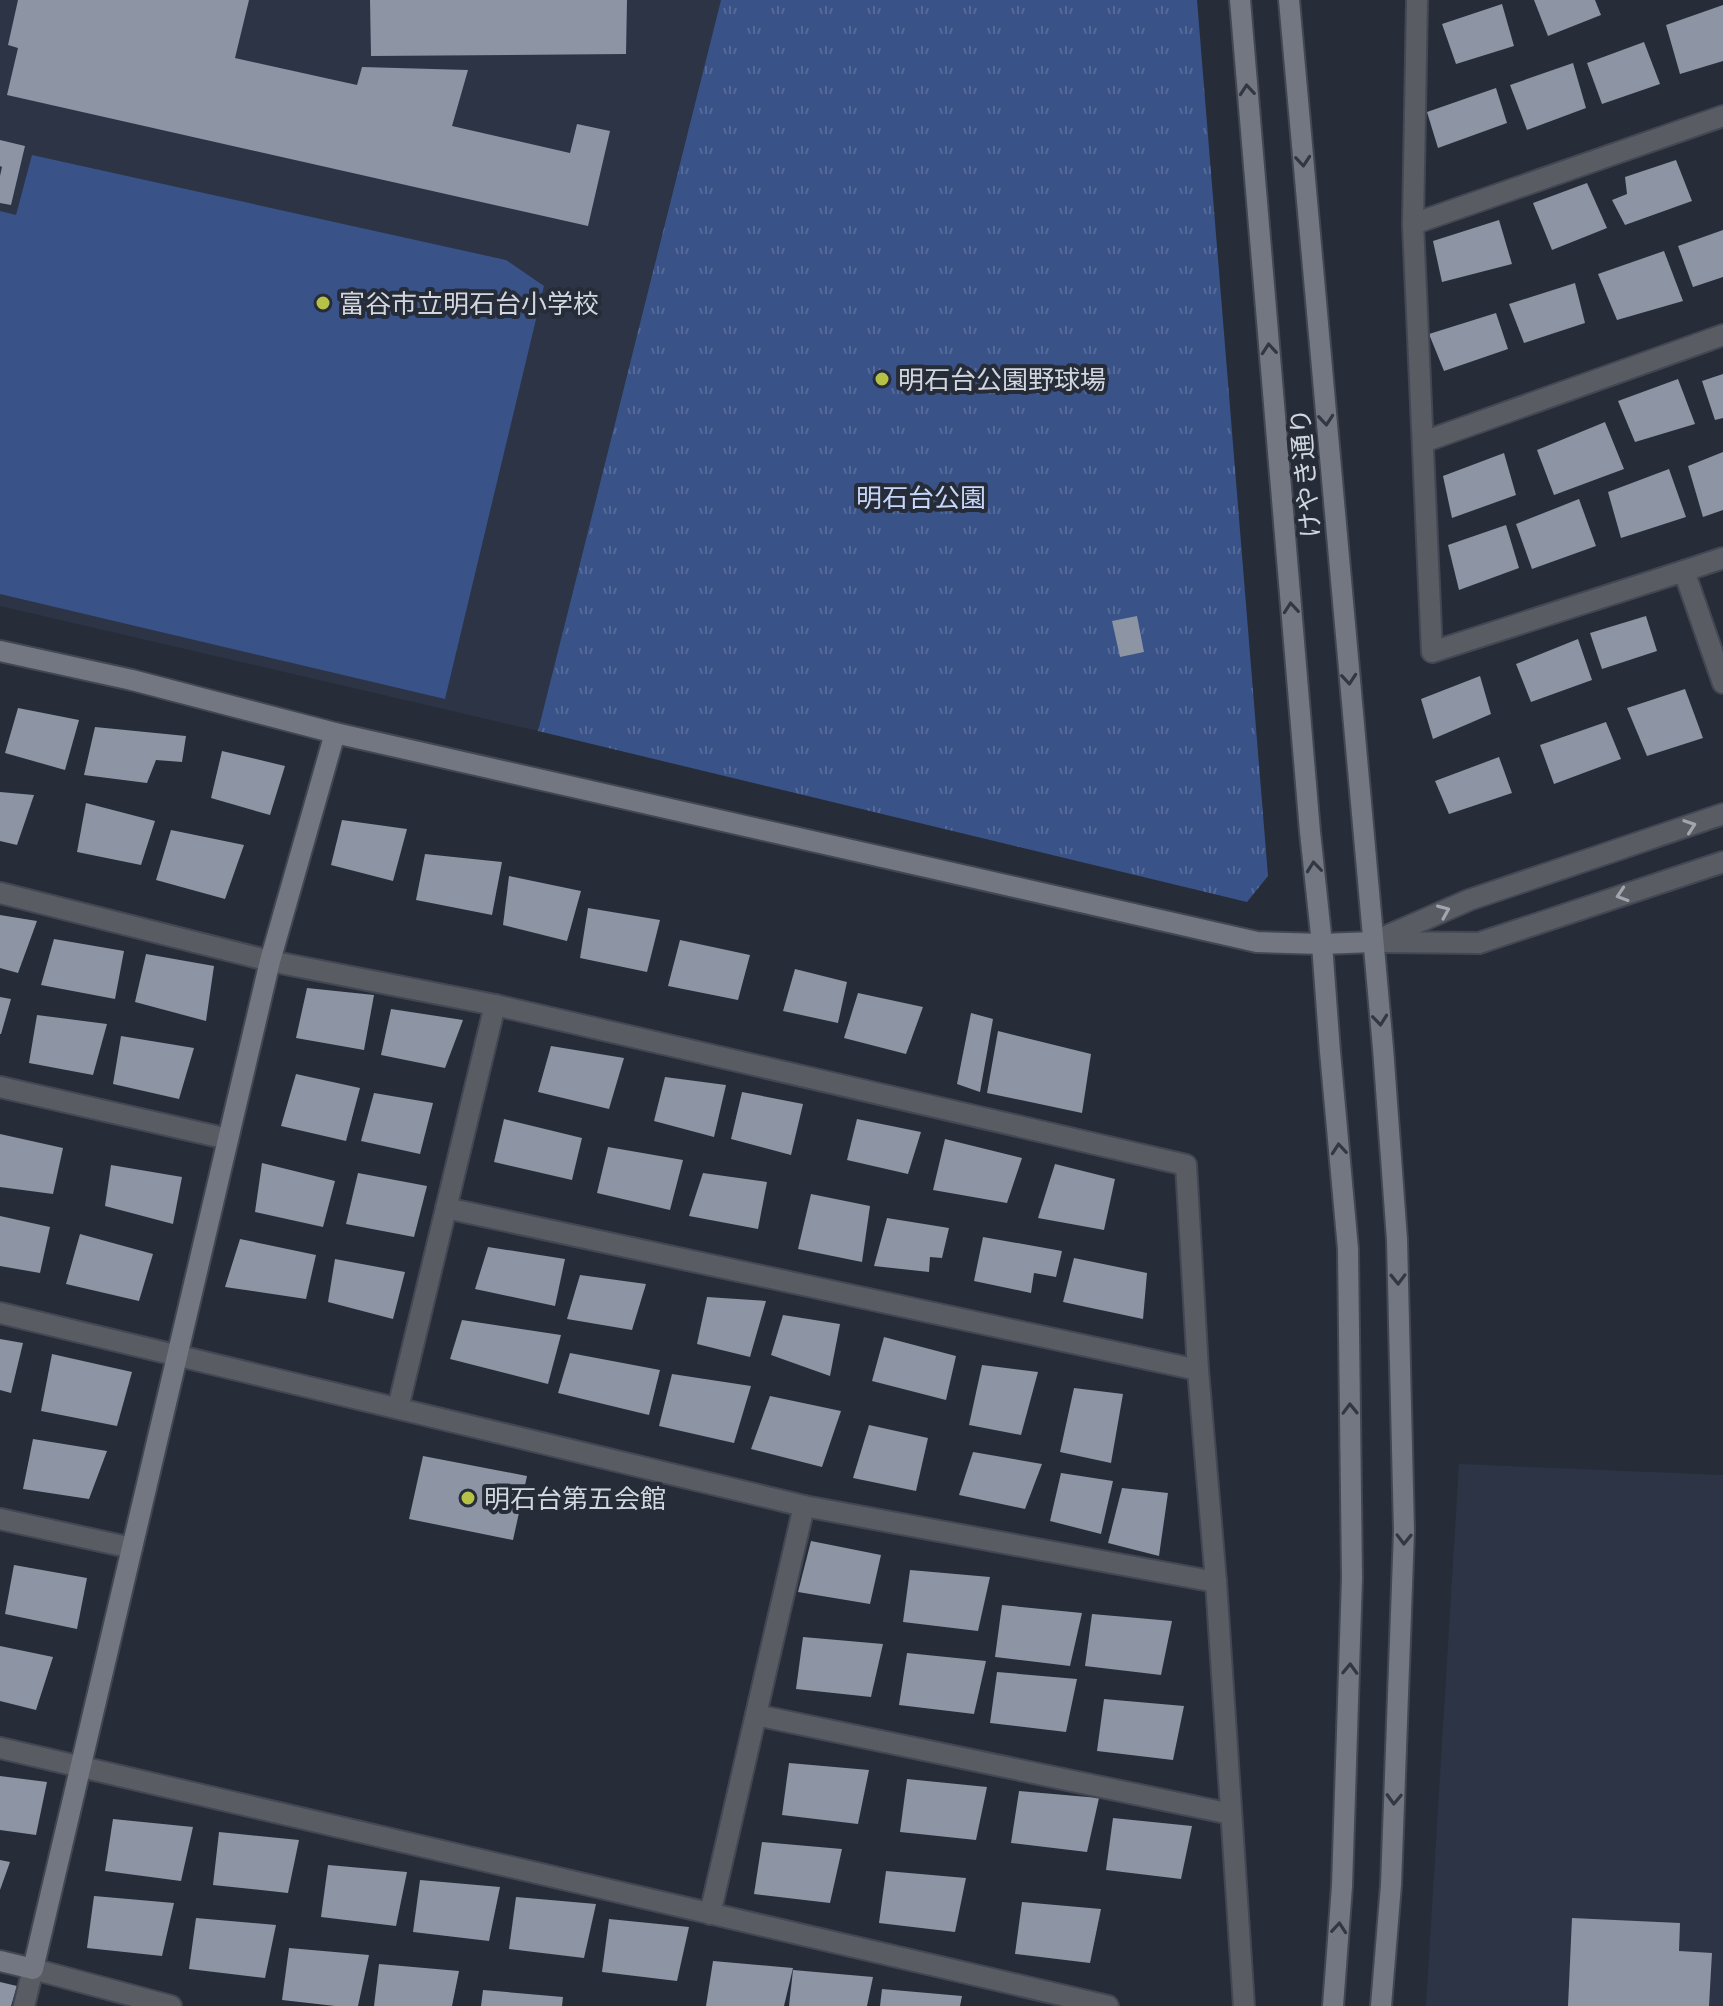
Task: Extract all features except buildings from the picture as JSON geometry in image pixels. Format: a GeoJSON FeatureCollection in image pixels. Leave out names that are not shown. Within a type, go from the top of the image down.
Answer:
{"type":"FeatureCollection","features":[{"type":"Feature","properties":{"kind":"street"},"geometry":{"type":"LineString","coordinates":[[1240,0],[1348,1249],[1352,1594],[1342,1886],[1333,2006]]}},
{"type":"Feature","properties":{"kind":"street","name":"けやき通り"},"geometry":{"type":"LineString","coordinates":[[1289,0],[1397,1240],[1404,1531],[1391,1885],[1381,2006]]}},
{"type":"Feature","properties":{"kind":"street"},"geometry":{"type":"LineString","coordinates":[[1417,0],[1413,224],[1432,652],[1723,558]]}},
{"type":"Feature","properties":{"kind":"street"},"geometry":{"type":"LineString","coordinates":[[1413,224],[1723,116]]}},
{"type":"Feature","properties":{"kind":"street"},"geometry":{"type":"LineString","coordinates":[[1423,442],[1723,335]]}},
{"type":"Feature","properties":{"kind":"street"},"geometry":{"type":"LineString","coordinates":[[1684,571],[1723,683]]}},
{"type":"Feature","properties":{"kind":"street"},"geometry":{"type":"LineString","coordinates":[[0,651],[132,680],[335,733],[1257,942],[1479,943],[1723,862]]}},
{"type":"Feature","properties":{"kind":"street"},"geometry":{"type":"LineString","coordinates":[[24,2006],[270,961],[335,733]]}},
{"type":"Feature","properties":{"kind":"street"},"geometry":{"type":"LineString","coordinates":[[1373,942],[1469,900],[1723,814]]}},
{"type":"Feature","properties":{"kind":"street"},"geometry":{"type":"LineString","coordinates":[[0,893],[270,961],[495,1005],[1186,1165],[1244,2006]]}},
{"type":"Feature","properties":{"kind":"street"},"geometry":{"type":"LineString","coordinates":[[398,1408],[495,1005]]}},
{"type":"Feature","properties":{"kind":"street"},"geometry":{"type":"LineString","coordinates":[[0,1087],[228,1139]]}},
{"type":"Feature","properties":{"kind":"street"},"geometry":{"type":"LineString","coordinates":[[446,1208],[1198,1370]]}},
{"type":"Feature","properties":{"kind":"street"},"geometry":{"type":"LineString","coordinates":[[0,1313],[804,1506],[1216,1582]]}},
{"type":"Feature","properties":{"kind":"street"},"geometry":{"type":"LineString","coordinates":[[710,1914],[804,1506]]}},
{"type":"Feature","properties":{"kind":"street"},"geometry":{"type":"LineString","coordinates":[[0,1519],[132,1548]]}},
{"type":"Feature","properties":{"kind":"street"},"geometry":{"type":"LineString","coordinates":[[756,1715],[1231,1814]]}},
{"type":"Feature","properties":{"kind":"street"},"geometry":{"type":"LineString","coordinates":[[0,1748],[1084,2003],[1108,2006]]}},
{"type":"Feature","properties":{"kind":"street"},"geometry":{"type":"LineString","coordinates":[[0,1961],[171,2006]]}},
{"type":"Feature","properties":{"kind":"shaded area","name":"富谷市立明石台小学校"},"geometry":{"type":"Polygon","coordinates":[[[0,0],[721,0],[538,731],[0,606],[0,0]]]}},
{"type":"Feature","properties":{"kind":"shaded area"},"geometry":{"type":"Polygon","coordinates":[[[1459,1464],[1723,1475],[1723,2006],[1426,2006],[1459,1464]]]}},
{"type":"Feature","properties":{"kind":"green space","name":"明石台公園"},"geometry":{"type":"Polygon","coordinates":[[[721,0],[1197,0],[1268,876],[1247,902],[538,731],[721,0]]]}},
{"type":"Feature","properties":{"kind":"green space"},"geometry":{"type":"Polygon","coordinates":[[[32,155],[506,260],[544,286],[445,699],[0,594],[0,211],[16,215],[32,155]]]}},
{"type":"Feature","properties":{"kind":"place","name":"富谷市立明石台小学校"},"geometry":{"type":"Point","coordinates":[323,303]}},
{"type":"Feature","properties":{"kind":"place","name":"明石台公園野球場"},"geometry":{"type":"Point","coordinates":[882,379]}},
{"type":"Feature","properties":{"kind":"place","name":"明石台第五会館"},"geometry":{"type":"Point","coordinates":[468,1498]}}]}
